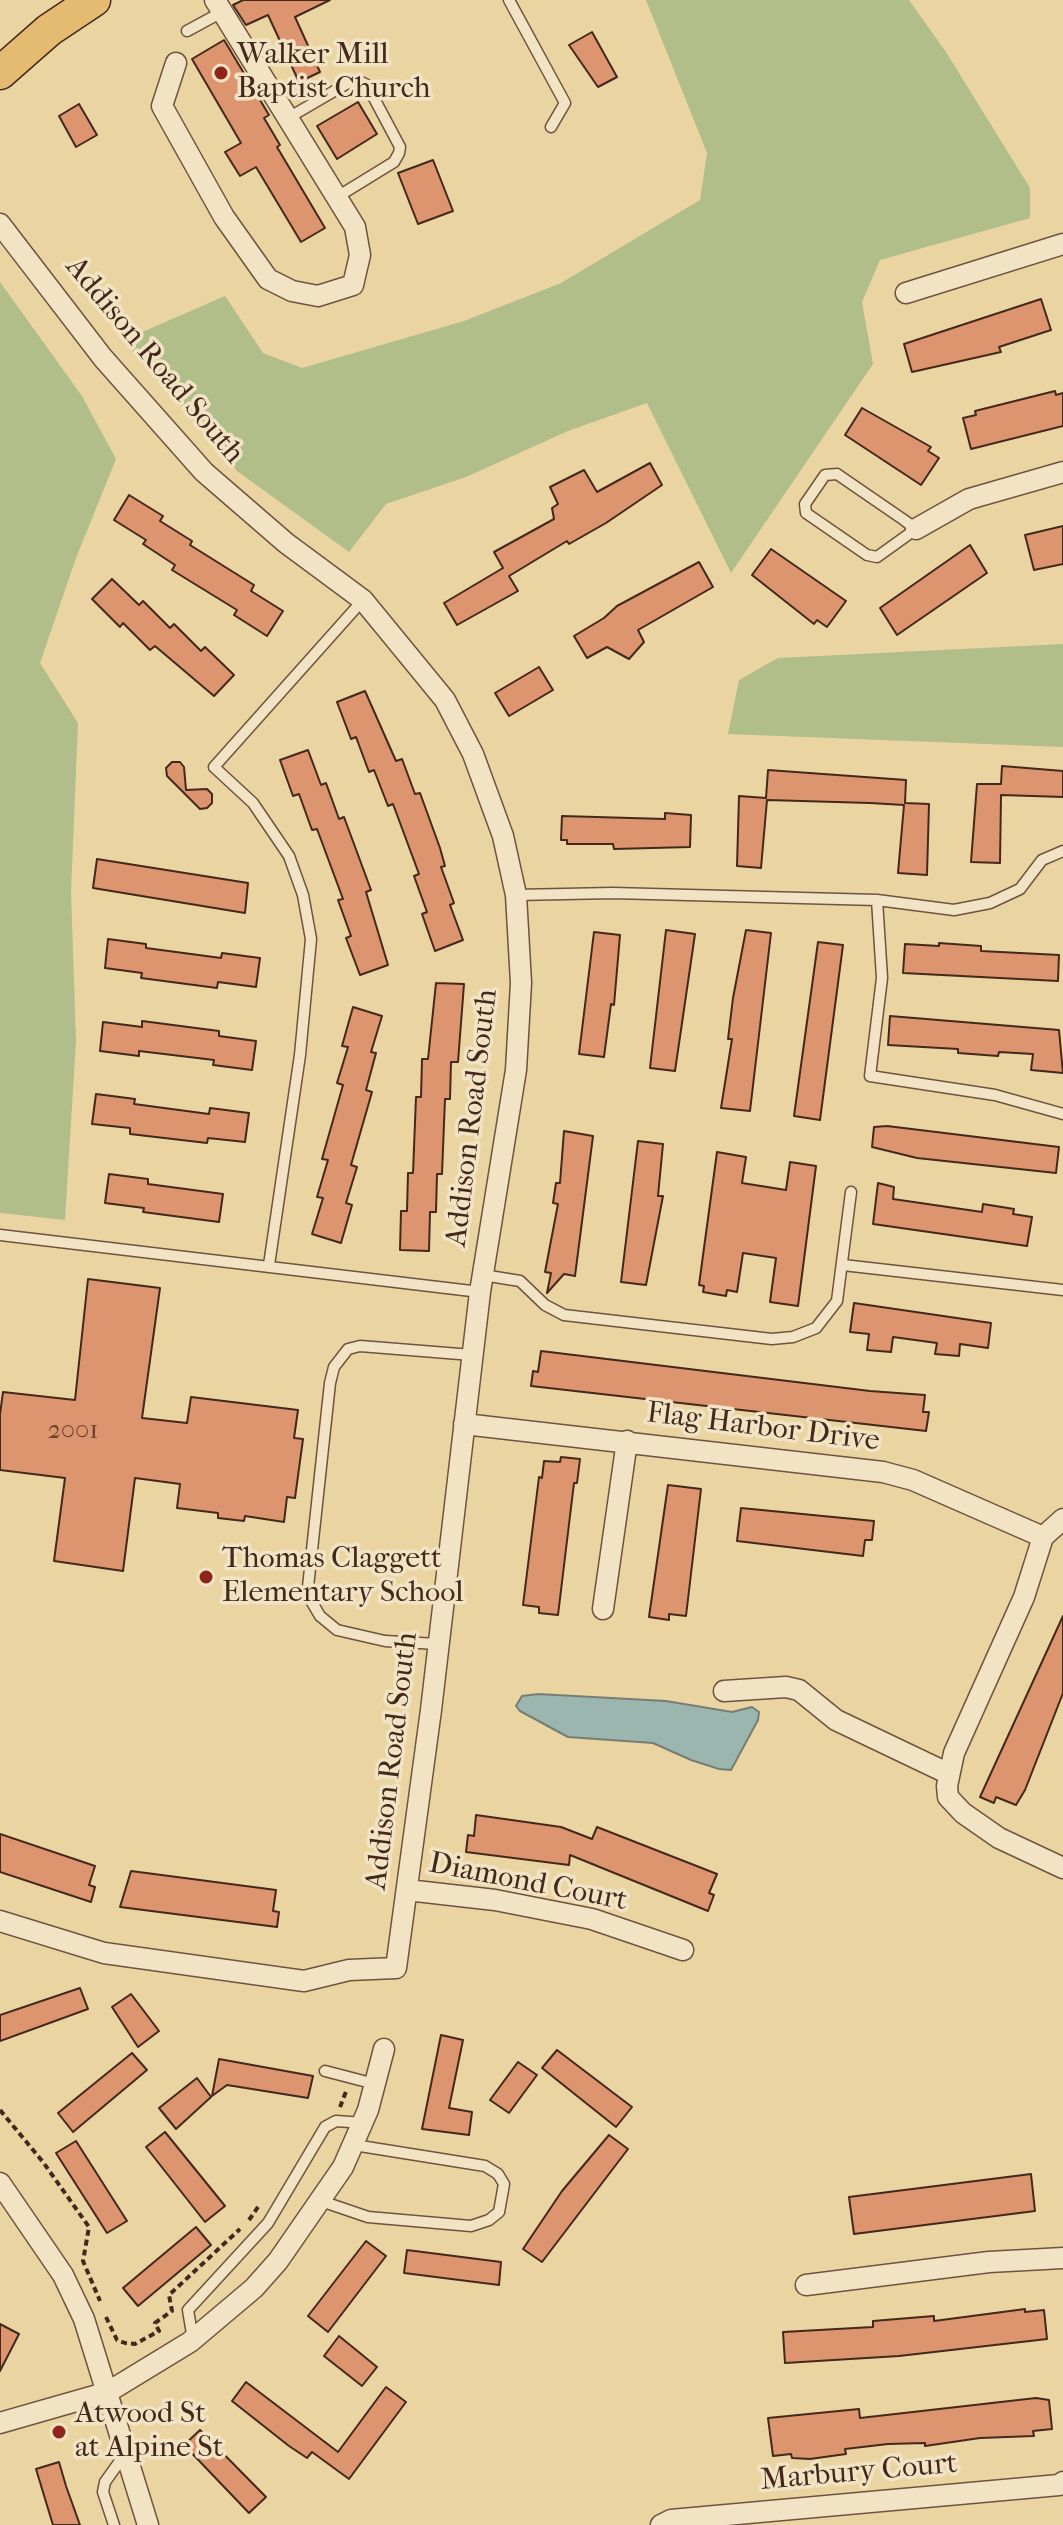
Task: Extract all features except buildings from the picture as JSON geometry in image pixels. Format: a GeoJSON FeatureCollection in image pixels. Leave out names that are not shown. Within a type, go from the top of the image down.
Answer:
{"type":"FeatureCollection","features":[{"type":"Feature","properties":{"kind":"main road"},"geometry":{"type":"LineString","coordinates":[[0,73],[49,30],[94,0]]}},
{"type":"Feature","properties":{"kind":"street"},"geometry":{"type":"LineString","coordinates":[[176,63],[162,106],[224,217],[268,279],[292,291],[318,296],[353,285],[360,255],[355,227],[218,6]]}},
{"type":"Feature","properties":{"kind":"street","name":"Addison Road South"},"geometry":{"type":"LineString","coordinates":[[0,224],[103,358],[204,472],[286,543],[363,600],[423,669],[456,721],[495,809],[516,895],[521,1016],[481,1284],[396,1968],[349,1970],[304,1981],[104,1953],[0,1921]]}},
{"type":"Feature","properties":{"kind":"street"},"geometry":{"type":"LineString","coordinates":[[906,293],[1063,244]]}},
{"type":"Feature","properties":{"kind":"street"},"geometry":{"type":"LineString","coordinates":[[916,529],[969,499],[1063,472]]}},
{"type":"Feature","properties":{"kind":"street","name":"Flag Harbor Drive"},"geometry":{"type":"LineString","coordinates":[[464,1424],[883,1472],[913,1480],[1043,1537]]}},
{"type":"Feature","properties":{"kind":"street"},"geometry":{"type":"LineString","coordinates":[[603,1609],[627,1441]]}},
{"type":"Feature","properties":{"kind":"street"},"geometry":{"type":"LineString","coordinates":[[1063,1519],[1043,1537],[1024,1597],[947,1773],[948,1797],[963,1813],[999,1838],[1063,1868]]}},
{"type":"Feature","properties":{"kind":"street"},"geometry":{"type":"LineString","coordinates":[[724,1691],[786,1687],[799,1690],[836,1720],[947,1773]]}},
{"type":"Feature","properties":{"kind":"street","name":"Diamond Court"},"geometry":{"type":"LineString","coordinates":[[407,1890],[495,1900],[592,1919],[683,1950]]}},
{"type":"Feature","properties":{"kind":"street"},"geometry":{"type":"LineString","coordinates":[[0,2423],[108,2392],[193,2340],[254,2288],[278,2261],[321,2201],[354,2145],[384,2049]]}},
{"type":"Feature","properties":{"kind":"street"},"geometry":{"type":"LineString","coordinates":[[0,2183],[63,2275],[84,2319],[148,2525]]}},
{"type":"Feature","properties":{"kind":"street"},"geometry":{"type":"LineString","coordinates":[[806,2285],[989,2262],[1063,2258]]}},
{"type":"Feature","properties":{"kind":"street","name":"Marbury Court"},"geometry":{"type":"LineString","coordinates":[[661,2525],[671,2520],[1059,2485],[1063,2482]]}},
{"type":"Feature","properties":{"kind":"lane"},"geometry":{"type":"LineString","coordinates":[[509,0],[565,103],[551,127]]}},
{"type":"Feature","properties":{"kind":"lane"},"geometry":{"type":"LineString","coordinates":[[187,31],[218,6]]}},
{"type":"Feature","properties":{"kind":"lane"},"geometry":{"type":"LineString","coordinates":[[288,118],[348,83],[359,81],[367,85],[400,147],[399,153],[394,162],[337,197]]}},
{"type":"Feature","properties":{"kind":"lane"},"geometry":{"type":"LineString","coordinates":[[837,474],[916,529],[877,557],[867,555],[806,513],[805,504],[825,475],[837,474]]}},
{"type":"Feature","properties":{"kind":"lane"},"geometry":{"type":"LineString","coordinates":[[269,1265],[300,1055],[311,939],[303,895],[289,856],[253,803],[214,767],[363,600]]}},
{"type":"Feature","properties":{"kind":"lane"},"geometry":{"type":"LineString","coordinates":[[516,895],[613,893],[877,900],[940,910],[990,903],[1020,889],[1042,860],[1063,851]]}},
{"type":"Feature","properties":{"kind":"lane"},"geometry":{"type":"LineString","coordinates":[[877,900],[882,978],[870,1076],[995,1095],[1063,1114]]}},
{"type":"Feature","properties":{"kind":"lane"},"geometry":{"type":"LineString","coordinates":[[0,1235],[269,1265],[481,1284],[520,1281],[545,1305],[564,1315],[772,1339],[803,1334],[825,1320],[837,1301],[851,1192]]}},
{"type":"Feature","properties":{"kind":"lane"},"geometry":{"type":"LineString","coordinates":[[843,1265],[1063,1290]]}},
{"type":"Feature","properties":{"kind":"lane"},"geometry":{"type":"LineString","coordinates":[[437,1644],[385,1641],[337,1630],[320,1616],[310,1599],[309,1576],[330,1383],[334,1367],[348,1349],[360,1346],[472,1355]]}},
{"type":"Feature","properties":{"kind":"lane"},"geometry":{"type":"LineString","coordinates":[[325,2071],[375,2084]]}},
{"type":"Feature","properties":{"kind":"lane"},"geometry":{"type":"LineString","coordinates":[[193,2340],[188,2310],[268,2223],[325,2127],[336,2121],[363,2123]]}},
{"type":"Feature","properties":{"kind":"lane"},"geometry":{"type":"LineString","coordinates":[[321,2201],[368,2217],[471,2226],[489,2220],[499,2212],[504,2184],[498,2174],[485,2166],[354,2145]]}},
{"type":"Feature","properties":{"kind":"lane"},"geometry":{"type":"LineString","coordinates":[[114,2525],[103,2492],[105,2482],[126,2452]]}},
{"type":"Feature","properties":{"kind":"path"},"geometry":{"type":"LineString","coordinates":[[338,2110],[351,2078]]}},
{"type":"Feature","properties":{"kind":"path"},"geometry":{"type":"LineString","coordinates":[[0,2110],[43,2162],[89,2227],[83,2261],[117,2340],[125,2343],[135,2344],[159,2331],[155,2323],[172,2311],[169,2295],[246,2223],[264,2199]]}},
{"type":"Feature","properties":{"kind":"green space"},"geometry":{"type":"Polygon","coordinates":[[[646,0],[909,0],[946,52],[1030,188],[1030,218],[880,260],[862,302],[873,364],[731,573],[647,403],[568,431],[466,477],[386,504],[349,552],[237,471],[124,340],[225,296],[263,353],[302,368],[464,321],[561,283],[700,200],[707,153],[646,0]]]}},
{"type":"Feature","properties":{"kind":"green space"},"geometry":{"type":"Polygon","coordinates":[[[0,282],[82,396],[116,459],[76,558],[40,663],[78,723],[71,892],[76,1041],[65,1220],[0,1213],[0,282]]]}},
{"type":"Feature","properties":{"kind":"green space"},"geometry":{"type":"Polygon","coordinates":[[[1063,644],[1063,747],[728,734],[739,680],[778,658],[1063,644]]]}},
{"type":"Feature","properties":{"kind":"water"},"geometry":{"type":"Polygon","coordinates":[[[538,1694],[666,1701],[732,1712],[752,1707],[759,1712],[758,1720],[731,1770],[691,1760],[653,1743],[568,1737],[516,1706],[522,1696],[538,1694]]]}},
{"type":"Feature","properties":{"kind":"place","name":"Walker Mill Baptist Church"},"geometry":{"type":"Point","coordinates":[221,73]}},
{"type":"Feature","properties":{"kind":"place","name":"Thomas Claggett Elementary School"},"geometry":{"type":"Point","coordinates":[206,1577]}},
{"type":"Feature","properties":{"kind":"place","name":"Atwood St at Alpine St"},"geometry":{"type":"Point","coordinates":[59,2432]}}]}
